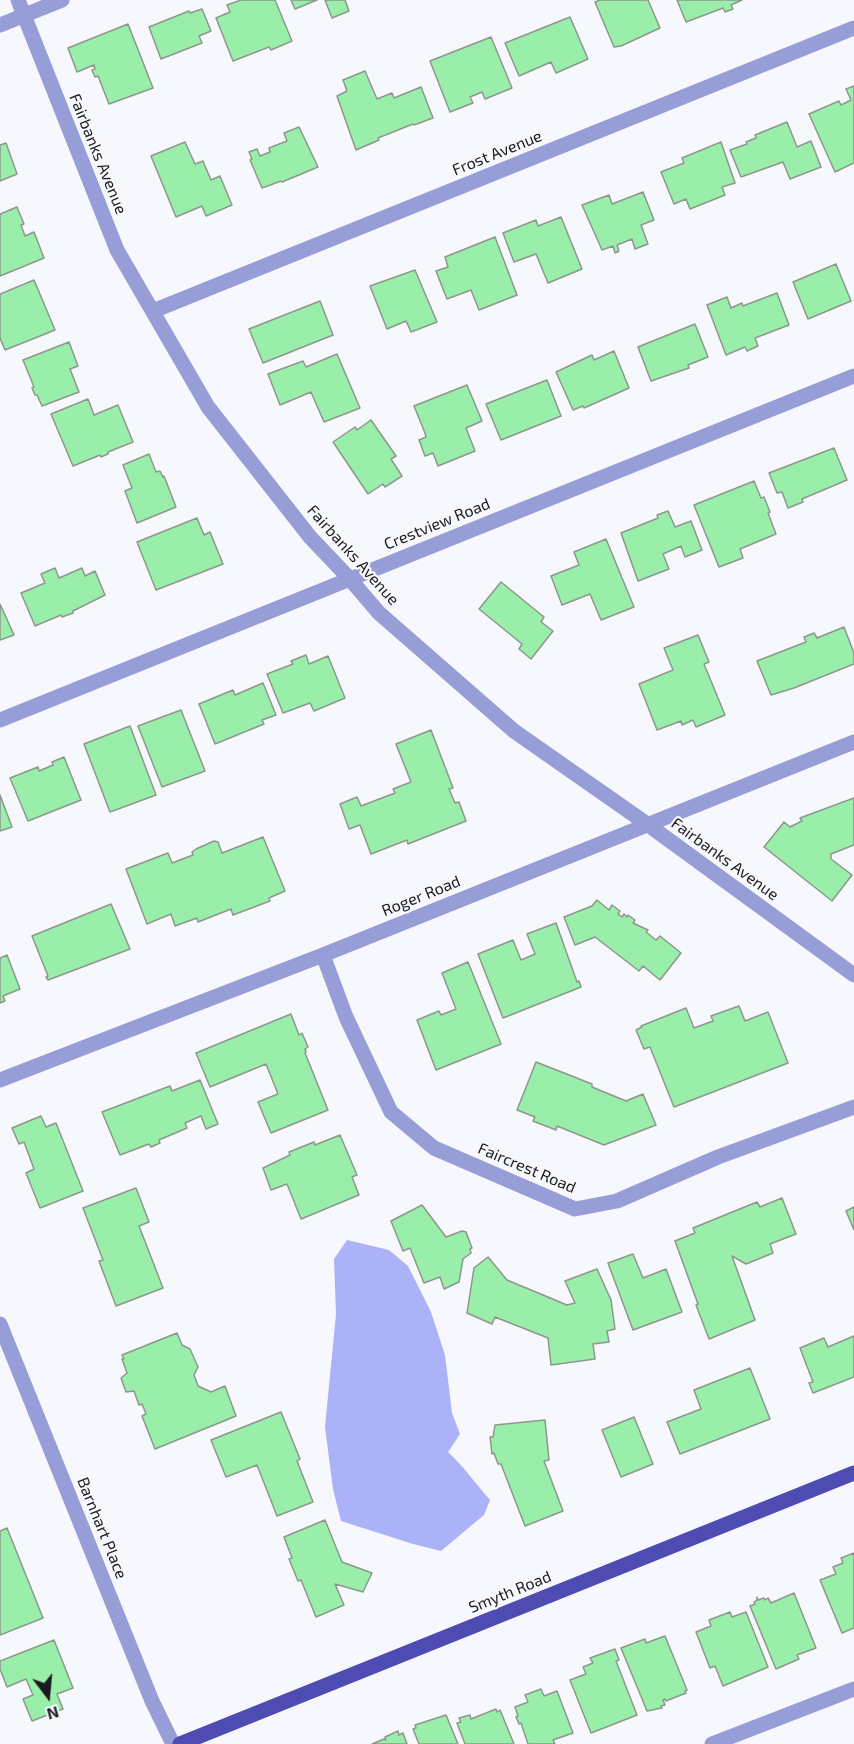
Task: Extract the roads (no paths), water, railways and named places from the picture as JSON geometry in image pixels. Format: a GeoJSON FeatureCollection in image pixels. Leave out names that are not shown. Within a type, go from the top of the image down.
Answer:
{"type":"FeatureCollection","features":[{"type":"Feature","properties":{"kind":"main road","name":"Smyth Road"},"geometry":{"type":"LineString","coordinates":[[180,1744],[854,1473]]}},
{"type":"Feature","properties":{"kind":"street"},"geometry":{"type":"LineString","coordinates":[[0,24],[21,7],[62,0]]}},
{"type":"Feature","properties":{"kind":"street","name":"Fairbanks Avenue"},"geometry":{"type":"LineString","coordinates":[[21,7],[117,250],[207,407],[310,537],[379,613],[514,731],[647,824],[854,975]]}},
{"type":"Feature","properties":{"kind":"street","name":"Frost Avenue"},"geometry":{"type":"LineString","coordinates":[[153,311],[854,28]]}},
{"type":"Feature","properties":{"kind":"street","name":"Crestview Road"},"geometry":{"type":"LineString","coordinates":[[0,720],[854,376]]}},
{"type":"Feature","properties":{"kind":"street","name":"Roger Road"},"geometry":{"type":"LineString","coordinates":[[0,1080],[323,955],[854,742]]}},
{"type":"Feature","properties":{"kind":"street","name":"Faircrest Road"},"geometry":{"type":"LineString","coordinates":[[323,955],[346,1017],[391,1112],[434,1148],[575,1209],[617,1201],[718,1157],[854,1107]]}},
{"type":"Feature","properties":{"kind":"street","name":"Barnhart Place"},"geometry":{"type":"LineString","coordinates":[[0,1323],[152,1701],[173,1744]]}},
{"type":"Feature","properties":{"kind":"street"},"geometry":{"type":"LineString","coordinates":[[712,1744],[814,1702],[854,1689]]}},
{"type":"Feature","properties":{"kind":"water"},"geometry":{"type":"Polygon","coordinates":[[[347,1240],[389,1250],[408,1266],[431,1312],[445,1355],[452,1413],[460,1434],[448,1452],[490,1500],[484,1515],[441,1551],[341,1521],[333,1489],[325,1427],[336,1314],[334,1259],[347,1240]]]}}]}
